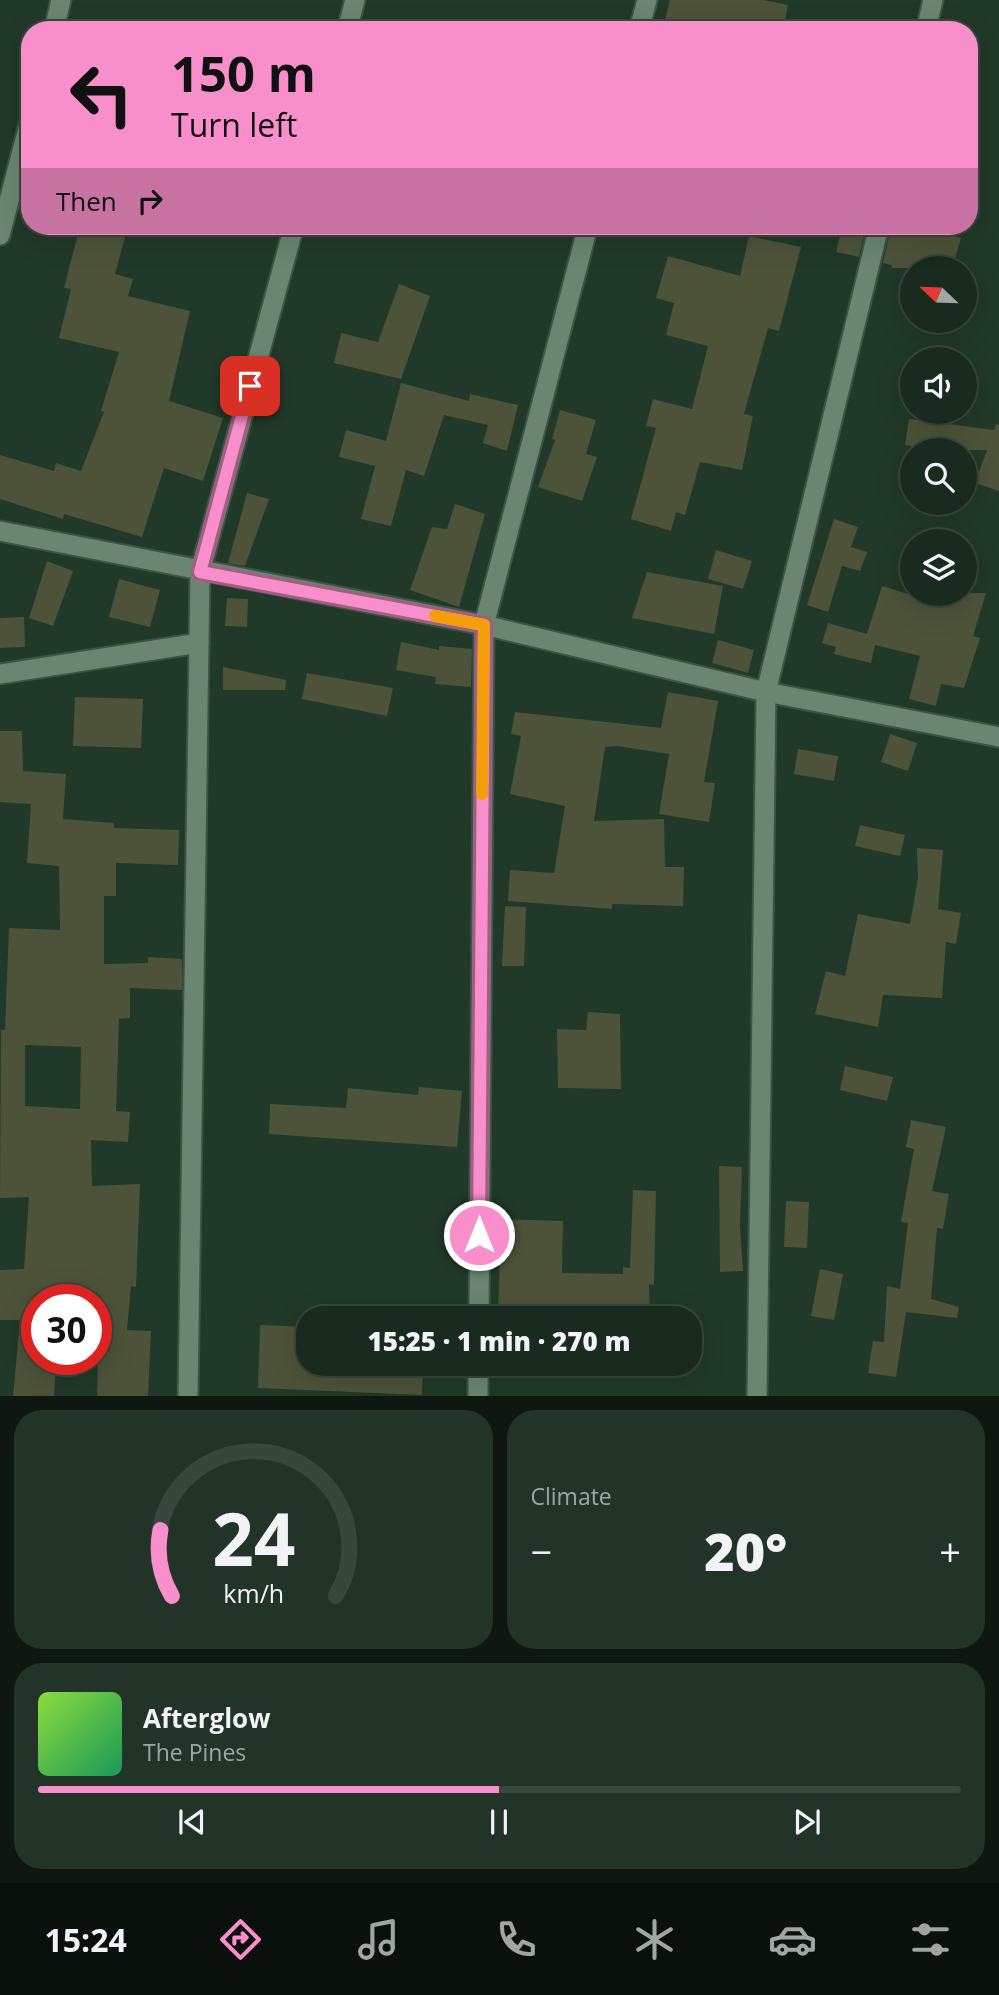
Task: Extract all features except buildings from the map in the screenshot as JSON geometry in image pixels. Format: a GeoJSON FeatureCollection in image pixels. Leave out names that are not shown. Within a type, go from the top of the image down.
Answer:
{"type":"FeatureCollection","features":[{"type":"Feature","properties":{"kind":"street"},"geometry":{"type":"LineString","coordinates":[[56,21],[61,0]]}},
{"type":"Feature","properties":{"kind":"street"},"geometry":{"type":"LineString","coordinates":[[349,21],[355,0]]}},
{"type":"Feature","properties":{"kind":"street"},"geometry":{"type":"LineString","coordinates":[[641,21],[647,0]]}},
{"type":"Feature","properties":{"kind":"street"},"geometry":{"type":"LineString","coordinates":[[928,21],[933,0]]}},
{"type":"Feature","properties":{"kind":"street"},"geometry":{"type":"LineString","coordinates":[[0,235],[21,155]]}},
{"type":"Feature","properties":{"kind":"street"},"geometry":{"type":"LineString","coordinates":[[188,1396],[200,572],[292,235]]}},
{"type":"Feature","properties":{"kind":"street"},"geometry":{"type":"LineString","coordinates":[[479,1306],[484,625],[586,235]]}},
{"type":"Feature","properties":{"kind":"street"},"geometry":{"type":"LineString","coordinates":[[757,1396],[766,692],[877,235]]}},
{"type":"Feature","properties":{"kind":"street"},"geometry":{"type":"LineString","coordinates":[[0,531],[200,572],[484,625],[766,692],[999,737]]}},
{"type":"Feature","properties":{"kind":"street"},"geometry":{"type":"LineString","coordinates":[[0,674],[199,643]]}},
{"type":"Feature","properties":{"kind":"street"},"geometry":{"type":"LineString","coordinates":[[478,1376],[478,1396]]}},
{"type":"Feature","properties":{"kind":"slow traffic"},"geometry":{"type":"LineString","coordinates":[[435,616],[484,625],[482,794]]}},
{"type":"Feature","properties":{"kind":"route"},"geometry":{"type":"LineString","coordinates":[[250,386],[200,572],[484,625],[479,1235]]}}]}
